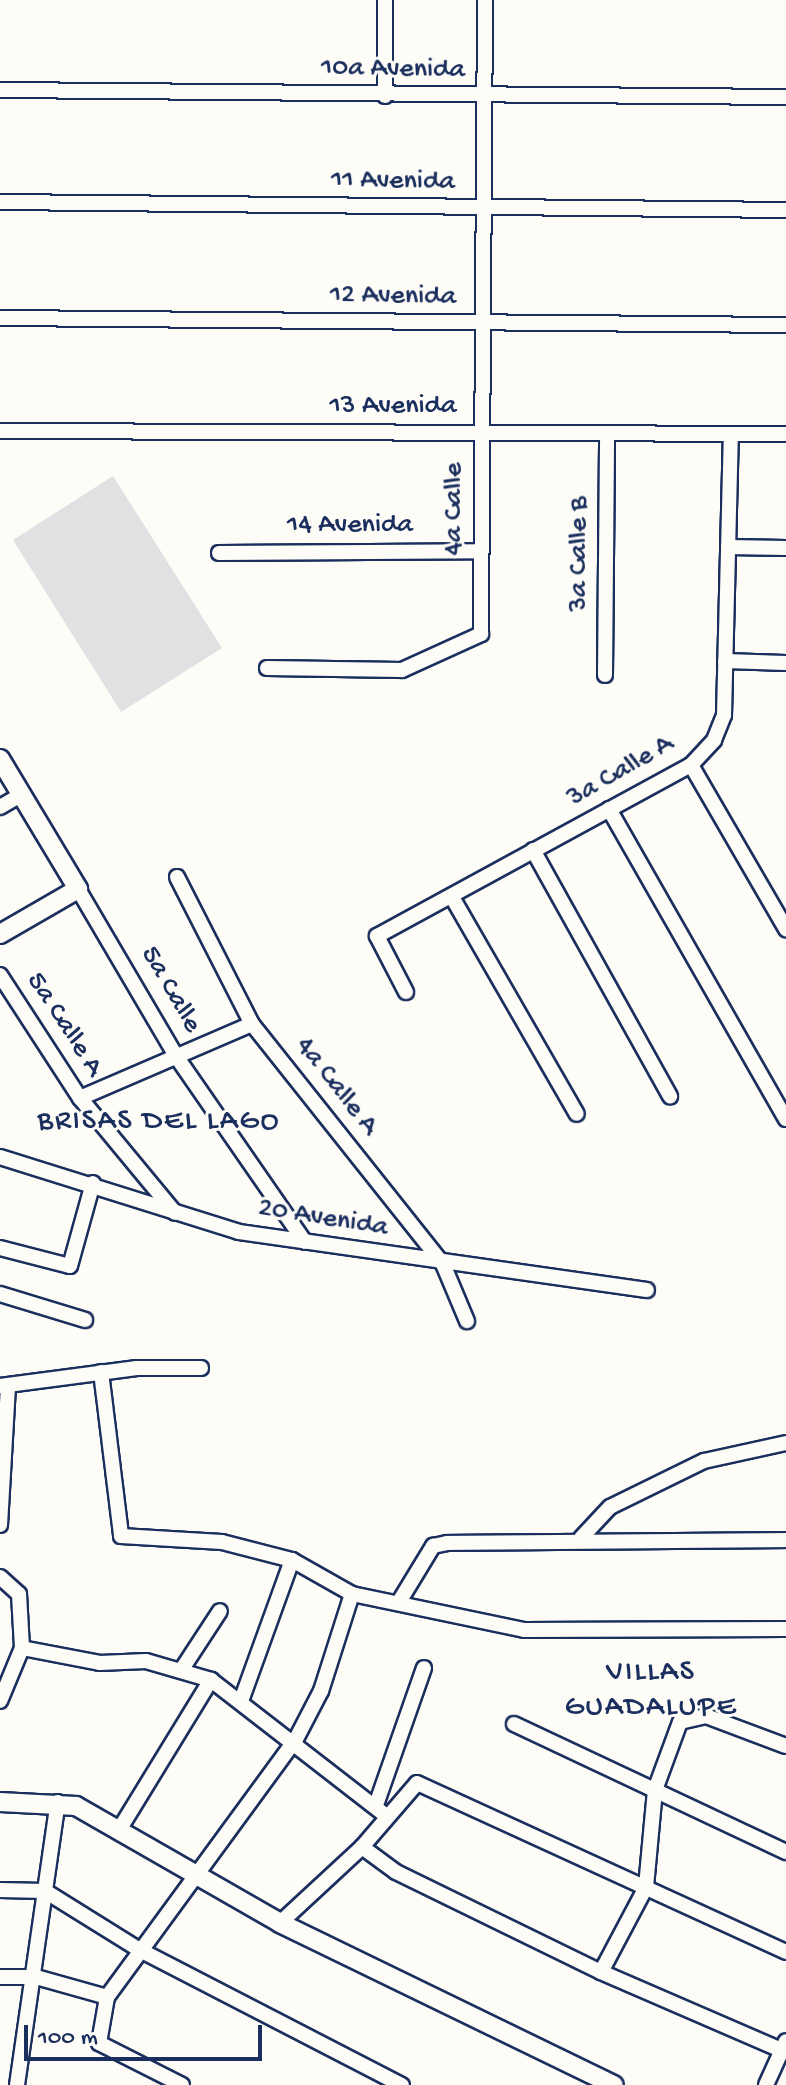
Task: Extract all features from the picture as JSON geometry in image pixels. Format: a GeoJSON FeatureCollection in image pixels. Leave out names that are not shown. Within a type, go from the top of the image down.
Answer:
{"type":"FeatureCollection","features":[{"type":"Feature","properties":{"kind":"street"},"geometry":{"type":"LineString","coordinates":[[385,0],[385,96]]}},
{"type":"Feature","properties":{"kind":"street","name":"4a Calle"},"geometry":{"type":"LineString","coordinates":[[267,668],[402,670],[481,634],[485,0]]}},
{"type":"Feature","properties":{"kind":"street","name":"10a Avenida"},"geometry":{"type":"LineString","coordinates":[[0,90],[484,97],[786,97]]}},
{"type":"Feature","properties":{"kind":"street","name":"11 Avenida"},"geometry":{"type":"LineString","coordinates":[[0,202],[483,210],[786,210]]}},
{"type":"Feature","properties":{"kind":"street","name":"12 Avenida"},"geometry":{"type":"LineString","coordinates":[[0,318],[786,325]]}},
{"type":"Feature","properties":{"kind":"street","name":"13 Avenida"},"geometry":{"type":"LineString","coordinates":[[0,431],[786,434]]}},
{"type":"Feature","properties":{"kind":"street","name":"3a Calle B"},"geometry":{"type":"LineString","coordinates":[[605,675],[607,434]]}},
{"type":"Feature","properties":{"kind":"street","name":"3a Calle A"},"geometry":{"type":"LineString","coordinates":[[406,992],[377,936],[691,765],[724,715],[731,434]]}},
{"type":"Feature","properties":{"kind":"street"},"geometry":{"type":"LineString","coordinates":[[728,547],[786,548]]}},
{"type":"Feature","properties":{"kind":"street","name":"14 Avenida"},"geometry":{"type":"LineString","coordinates":[[219,553],[481,551]]}},
{"type":"Feature","properties":{"kind":"street"},"geometry":{"type":"LineString","coordinates":[[725,661],[786,663]]}},
{"type":"Feature","properties":{"kind":"street","name":"5a Calle"},"geometry":{"type":"LineString","coordinates":[[0,759],[176,1056],[305,1242]]}},
{"type":"Feature","properties":{"kind":"street"},"geometry":{"type":"LineString","coordinates":[[691,765],[786,929]]}},
{"type":"Feature","properties":{"kind":"street"},"geometry":{"type":"LineString","coordinates":[[0,807],[21,795]]}},
{"type":"Feature","properties":{"kind":"street"},"geometry":{"type":"LineString","coordinates":[[609,809],[786,1119]]}},
{"type":"Feature","properties":{"kind":"street"},"geometry":{"type":"LineString","coordinates":[[533,850],[670,1096]]}},
{"type":"Feature","properties":{"kind":"street","name":"4a Calle A"},"geometry":{"type":"LineString","coordinates":[[177,877],[252,1024],[443,1264],[467,1321]]}},
{"type":"Feature","properties":{"kind":"street"},"geometry":{"type":"LineString","coordinates":[[0,934],[78,889]]}},
{"type":"Feature","properties":{"kind":"street"},"geometry":{"type":"LineString","coordinates":[[452,897],[577,1114]]}},
{"type":"Feature","properties":{"kind":"street","name":"5a Calle A"},"geometry":{"type":"LineString","coordinates":[[0,975],[80,1098],[176,1214]]}},
{"type":"Feature","properties":{"kind":"street"},"geometry":{"type":"LineString","coordinates":[[80,1098],[252,1024]]}},
{"type":"Feature","properties":{"kind":"street","name":"20 Avenida"},"geometry":{"type":"LineString","coordinates":[[0,1157],[93,1183],[176,1214],[305,1242],[443,1264],[647,1290]]}},
{"type":"Feature","properties":{"kind":"street"},"geometry":{"type":"LineString","coordinates":[[0,1248],[70,1266],[93,1183]]}},
{"type":"Feature","properties":{"kind":"street"},"geometry":{"type":"LineString","coordinates":[[0,1294],[85,1320]]}},
{"type":"Feature","properties":{"kind":"street"},"geometry":{"type":"LineString","coordinates":[[0,1525],[4,1386],[101,1372],[201,1368]]}},
{"type":"Feature","properties":{"kind":"street"},"geometry":{"type":"LineString","coordinates":[[101,1372],[121,1536],[222,1542],[292,1560],[352,1594],[524,1630],[786,1629]]}},
{"type":"Feature","properties":{"kind":"street"},"geometry":{"type":"LineString","coordinates":[[581,1538],[610,1507],[704,1461],[786,1443]]}},
{"type":"Feature","properties":{"kind":"street"},"geometry":{"type":"LineString","coordinates":[[399,1602],[433,1546],[581,1538],[786,1540]]}},
{"type":"Feature","properties":{"kind":"street"},"geometry":{"type":"LineString","coordinates":[[241,1701],[292,1560]]}},
{"type":"Feature","properties":{"kind":"street"},"geometry":{"type":"LineString","coordinates":[[0,1577],[19,1594],[22,1648],[0,1701]]}},
{"type":"Feature","properties":{"kind":"street"},"geometry":{"type":"LineString","coordinates":[[182,2085],[99,2043],[107,1997],[138,1949],[199,1877],[296,1739],[321,1691],[352,1594]]}},
{"type":"Feature","properties":{"kind":"street"},"geometry":{"type":"LineString","coordinates":[[182,1669],[220,1611]]}},
{"type":"Feature","properties":{"kind":"street"},"geometry":{"type":"LineString","coordinates":[[22,1648],[182,1669],[211,1680],[296,1739],[380,1810]]}},
{"type":"Feature","properties":{"kind":"street"},"geometry":{"type":"LineString","coordinates":[[280,1923],[362,1847],[380,1810],[424,1668]]}},
{"type":"Feature","properties":{"kind":"street"},"geometry":{"type":"LineString","coordinates":[[119,1830],[211,1680]]}},
{"type":"Feature","properties":{"kind":"street"},"geometry":{"type":"LineString","coordinates":[[601,1972],[646,1887],[655,1790],[680,1722],[691,1715],[786,1746]]}},
{"type":"Feature","properties":{"kind":"street"},"geometry":{"type":"LineString","coordinates":[[514,1724],[786,1852]]}},
{"type":"Feature","properties":{"kind":"street"},"geometry":{"type":"LineString","coordinates":[[380,1810],[407,1788],[432,1785],[786,1952]]}},
{"type":"Feature","properties":{"kind":"street"},"geometry":{"type":"LineString","coordinates":[[0,1802],[58,1802],[119,1830],[280,1923],[614,2085]]}},
{"type":"Feature","properties":{"kind":"street"},"geometry":{"type":"LineString","coordinates":[[10,2076],[36,1977],[58,1802]]}},
{"type":"Feature","properties":{"kind":"street"},"geometry":{"type":"LineString","coordinates":[[362,1847],[396,1872],[601,1972],[785,2048],[766,2085]]}},
{"type":"Feature","properties":{"kind":"street"},"geometry":{"type":"LineString","coordinates":[[0,1890],[45,1891],[138,1949],[402,2085]]}},
{"type":"Feature","properties":{"kind":"street"},"geometry":{"type":"LineString","coordinates":[[0,1977],[36,1977],[107,1997]]}},
{"type":"Feature","properties":{"kind":"shaded area"},"geometry":{"type":"Polygon","coordinates":[[[113,476],[222,648],[121,712],[13,540],[113,476]]]}},
{"type":"Feature","properties":{"kind":"district","name":"BRISAS DEL LAGO"},"geometry":{"type":"Point","coordinates":[159,1123]}},
{"type":"Feature","properties":{"kind":"district","name":"VILLAS GUADALUPE"},"geometry":{"type":"Point","coordinates":[651,1691]}}]}
